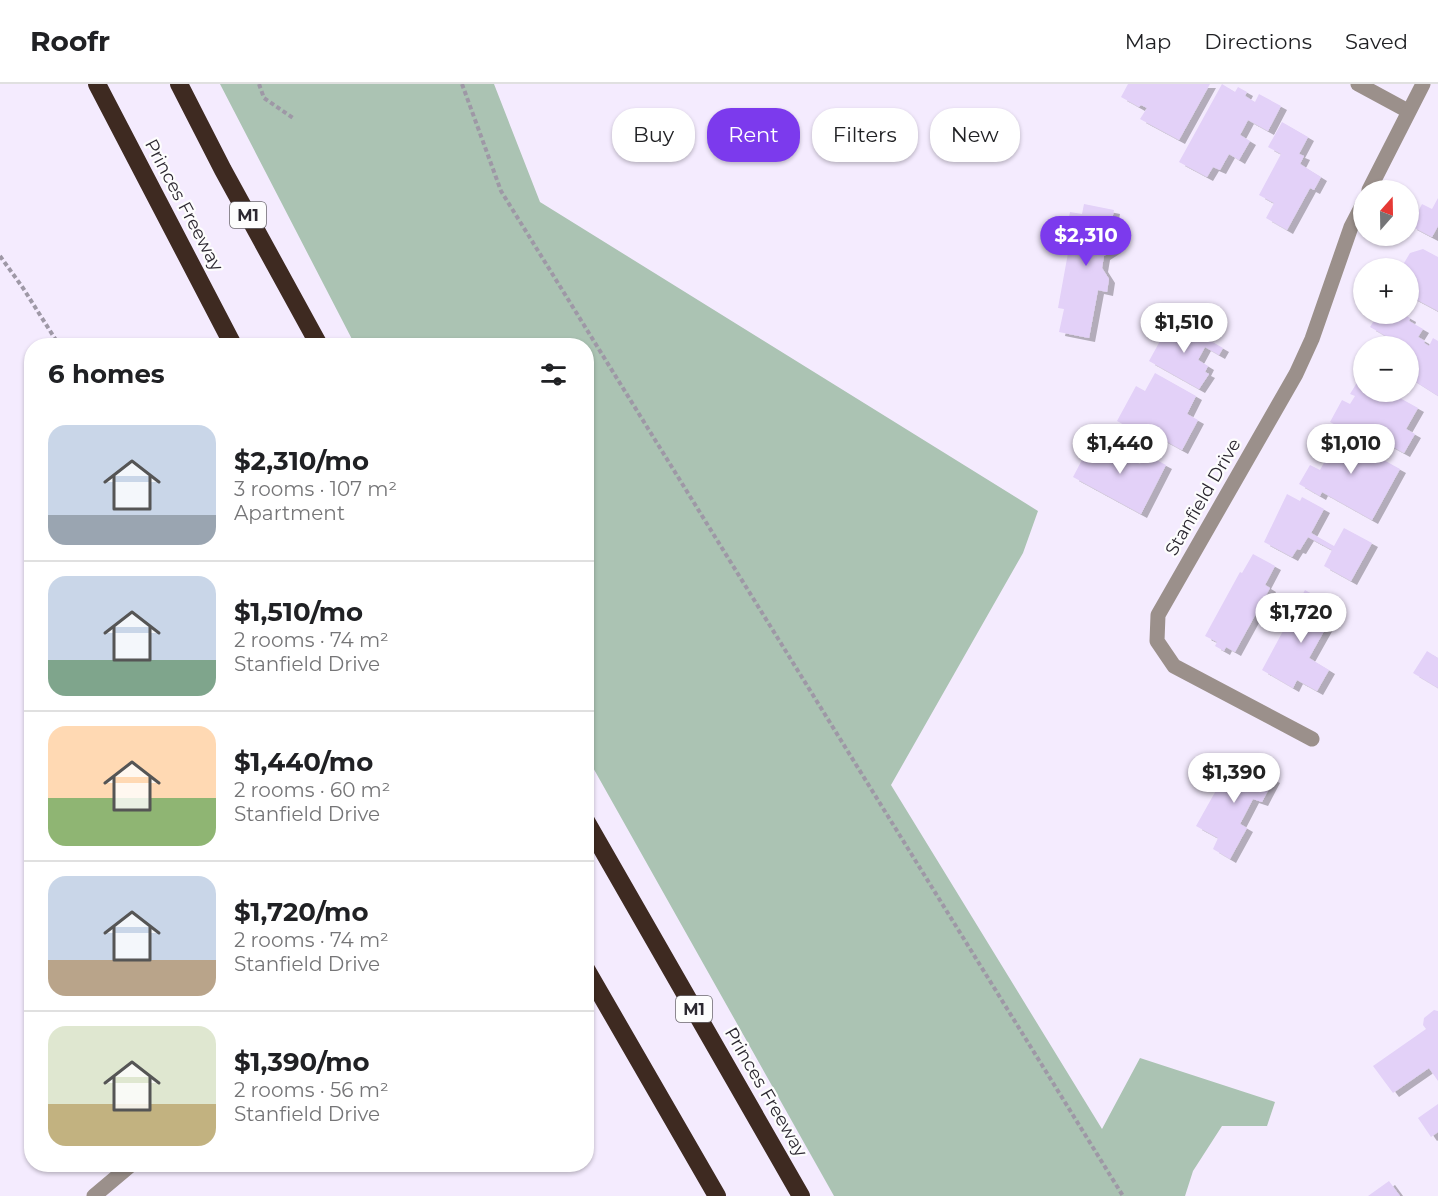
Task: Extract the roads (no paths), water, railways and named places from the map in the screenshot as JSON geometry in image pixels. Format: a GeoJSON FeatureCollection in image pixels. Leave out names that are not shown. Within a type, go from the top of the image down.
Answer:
{"type":"FeatureCollection","features":[{"type":"Feature","properties":{"kind":"highway","name":"Princes Freeway"},"geometry":{"type":"LineString","coordinates":[[97,84],[229,338]]}},
{"type":"Feature","properties":{"kind":"highway","name":"M1"},"geometry":{"type":"LineString","coordinates":[[179,84],[223,170],[315,338]]}},
{"type":"Feature","properties":{"kind":"highway","name":"Princes Freeway"},"geometry":{"type":"LineString","coordinates":[[594,835],[801,1196]]}},
{"type":"Feature","properties":{"kind":"highway"},"geometry":{"type":"LineString","coordinates":[[594,983],[717,1196]]}},
{"type":"Feature","properties":{"kind":"street"},"geometry":{"type":"LineString","coordinates":[[1358,84],[1408,111]]}},
{"type":"Feature","properties":{"kind":"street"},"geometry":{"type":"LineString","coordinates":[[1374,180],[1423,84]]}},
{"type":"Feature","properties":{"kind":"street","name":"Stanfield Drive"},"geometry":{"type":"LineString","coordinates":[[1312,739],[1174,666],[1157,641],[1158,615],[1296,374],[1316,330],[1353,223]]}},
{"type":"Feature","properties":{"kind":"street"},"geometry":{"type":"LineString","coordinates":[[94,1196],[122,1172]]}}]}
